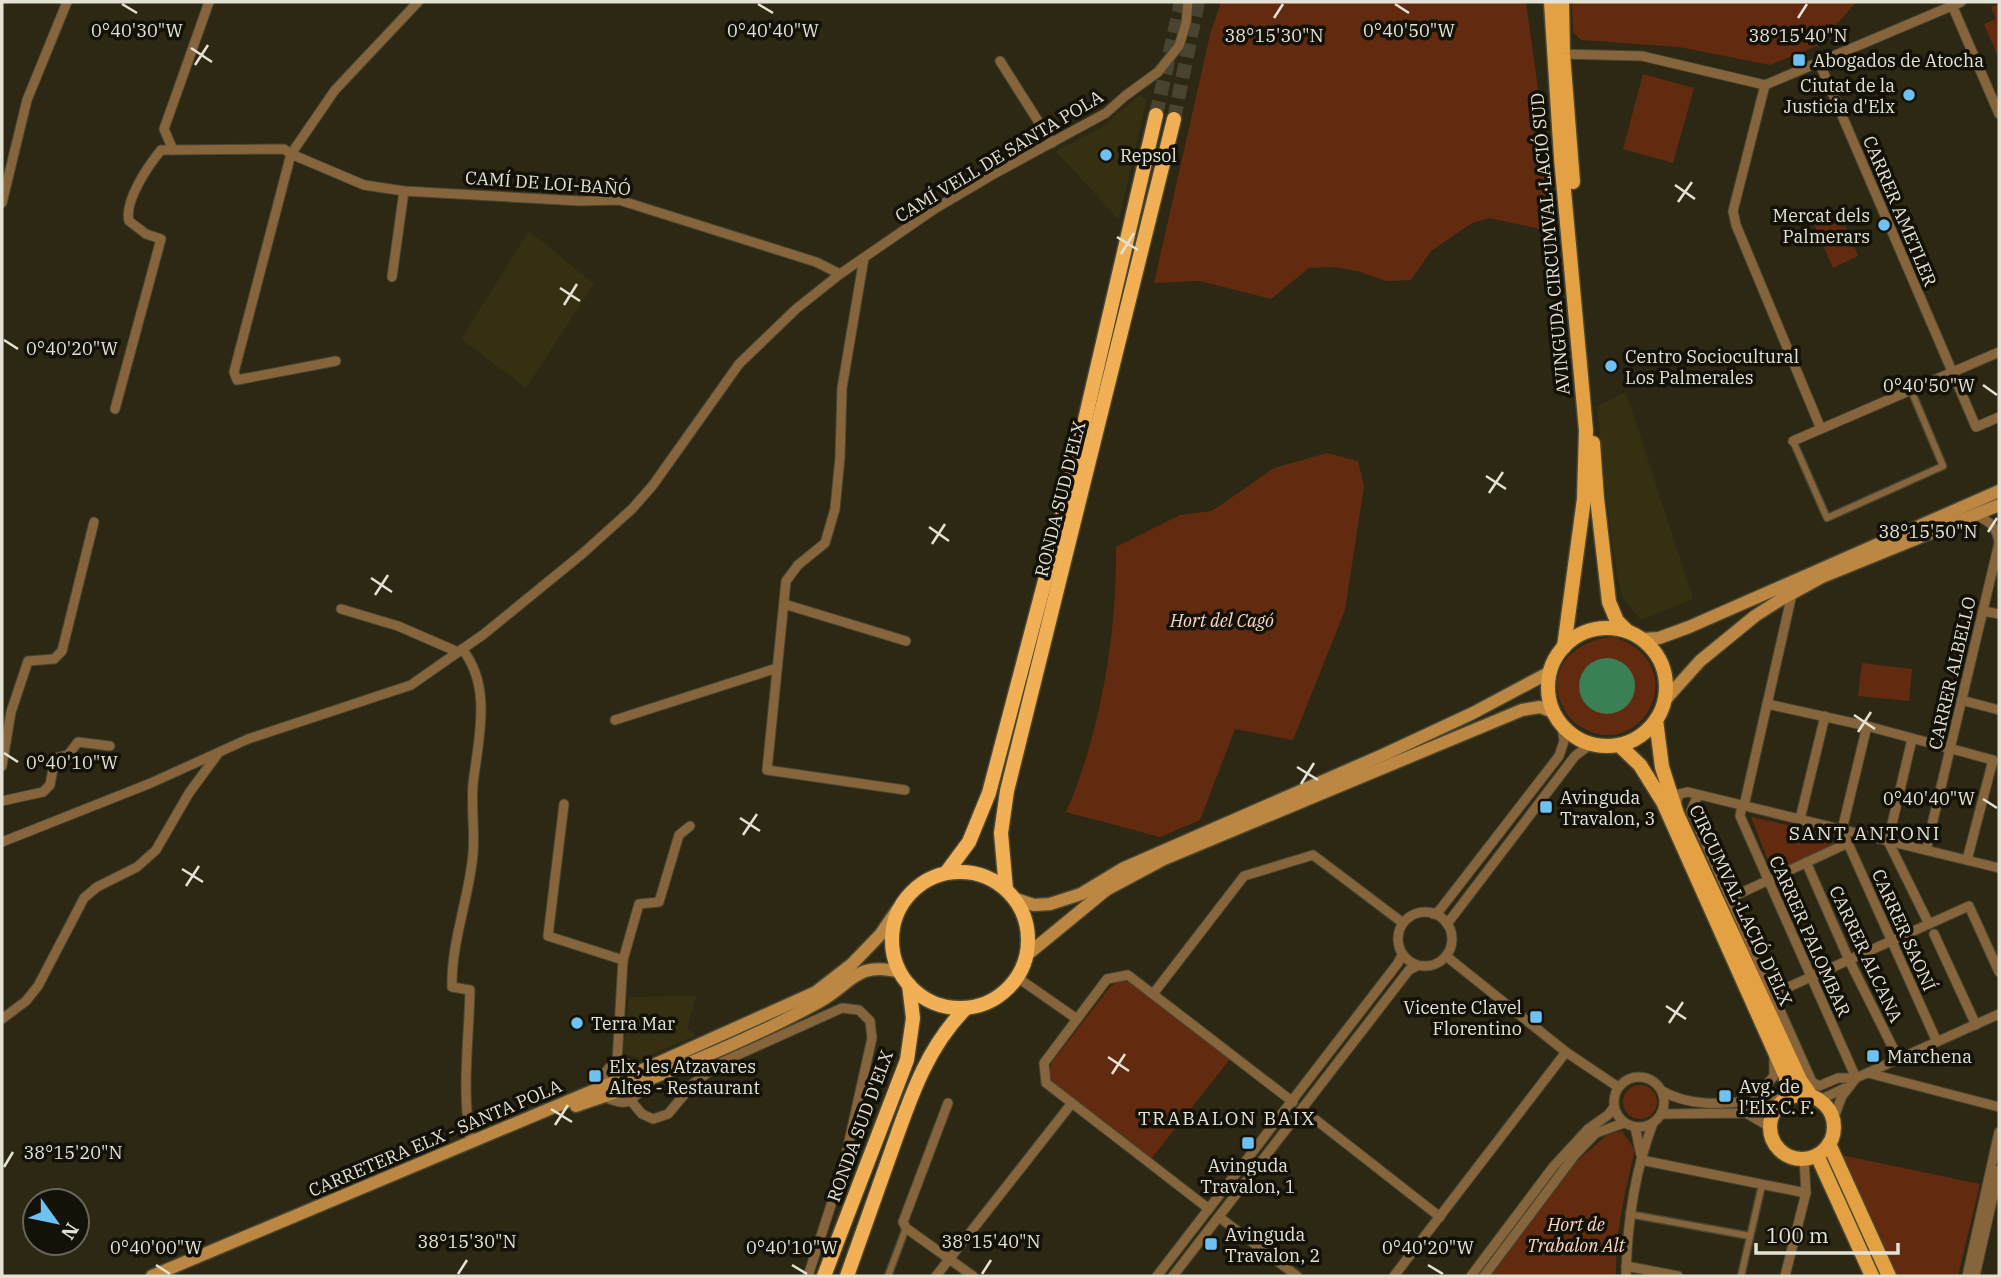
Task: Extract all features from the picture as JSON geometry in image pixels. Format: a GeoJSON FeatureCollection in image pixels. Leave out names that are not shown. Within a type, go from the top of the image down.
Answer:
{"type":"FeatureCollection","features":[{"type":"Feature","properties":{"kind":"highway","name":"RONDA SUD D'ELX"},"geometry":{"type":"LineString","coordinates":[[946,873],[969,842],[989,793],[1067,497],[1156,115]]}},
{"type":"Feature","properties":{"kind":"highway","name":"RONDA SUD D'ELX"},"geometry":{"type":"LineString","coordinates":[[1011,894],[1000,833],[1007,791],[1174,119]]}},
{"type":"Feature","properties":{"kind":"highway"},"geometry":{"type":"LineString","coordinates":[[968,872],[988,878],[1011,894],[1025,916],[1029,934],[1028,954],[1018,978],[1004,993],[986,1004],[966,1009],[945,1007],[925,999],[909,985],[900,972],[892,940],[897,910],[913,891],[928,880],[946,873],[968,872]]}},
{"type":"Feature","properties":{"kind":"highway","name":"RONDA SUD D'ELX"},"geometry":{"type":"LineString","coordinates":[[824,1276],[907,1060],[913,1018],[909,985]]}},
{"type":"Feature","properties":{"kind":"highway"},"geometry":{"type":"LineString","coordinates":[[847,1276],[916,1082],[934,1047],[966,1009]]}},
{"type":"Feature","properties":{"kind":"main road","name":"AVINGUDA CIRCUMVAL·LACIÓ SUD"},"geometry":{"type":"LineString","coordinates":[[1551,2],[1558,54],[1589,429]]}},
{"type":"Feature","properties":{"kind":"main road","name":"AVINGUDA CIRCUMVAL·LACIÓ SUD"},"geometry":{"type":"LineString","coordinates":[[1558,54],[1562,2]]}},
{"type":"Feature","properties":{"kind":"main road"},"geometry":{"type":"LineString","coordinates":[[1589,429],[1609,602],[1617,621],[1655,651],[1663,666],[1665,700]]}},
{"type":"Feature","properties":{"kind":"main road"},"geometry":{"type":"LineString","coordinates":[[1564,647],[1584,499],[1589,429]]}},
{"type":"Feature","properties":{"kind":"main road"},"geometry":{"type":"LineString","coordinates":[[1642,639],[1659,638],[1689,627],[1999,491]]}},
{"type":"Feature","properties":{"kind":"main road"},"geometry":{"type":"LineString","coordinates":[[1627,631],[1610,628],[1577,636],[1564,647],[1550,672],[1548,692],[1553,712],[1562,726],[1575,737],[1591,744],[1619,745],[1646,732],[1656,720],[1665,700],[1700,662],[1755,616],[1792,594],[1822,578],[1999,505]]}},
{"type":"Feature","properties":{"kind":"main road"},"geometry":{"type":"LineString","coordinates":[[1011,894],[1034,905],[1050,904],[1081,894],[1124,868],[1385,754],[1473,713],[1550,672]]}},
{"type":"Feature","properties":{"kind":"main road"},"geometry":{"type":"LineString","coordinates":[[1028,954],[1106,890],[1164,859],[1522,710],[1540,707],[1553,712]]}},
{"type":"Feature","properties":{"kind":"main road","name":"CIRCUMVAL·LACIÓ D'ELX"},"geometry":{"type":"LineString","coordinates":[[1656,720],[1662,767],[1677,814],[1800,1080],[1816,1099]]}},
{"type":"Feature","properties":{"kind":"main road","name":"CIRCUMVAL·LACIÓ D'ELX"},"geometry":{"type":"LineString","coordinates":[[1619,745],[1640,765],[1663,802],[1786,1077],[1787,1099]]}},
{"type":"Feature","properties":{"kind":"main road","name":"CARRETERA ELX - SANTA POLA"},"geometry":{"type":"LineString","coordinates":[[171,1276],[586,1102],[640,1071],[816,992],[852,964],[880,935],[897,910]]}},
{"type":"Feature","properties":{"kind":"main road","name":"CARRETERA ELX - SANTA POLA"},"geometry":{"type":"LineString","coordinates":[[152,1276],[471,1142],[678,1066],[827,998],[859,972],[871,968],[900,972]]}},
{"type":"Feature","properties":{"kind":"main road"},"geometry":{"type":"LineString","coordinates":[[1801,1096],[1816,1099],[1826,1107],[1833,1120],[1834,1130],[1829,1144],[1810,1157],[1791,1157],[1773,1141],[1770,1127],[1775,1110],[1787,1099],[1801,1096]]}},
{"type":"Feature","properties":{"kind":"main road"},"geometry":{"type":"LineString","coordinates":[[1829,1144],[1889,1276]]}},
{"type":"Feature","properties":{"kind":"main road"},"geometry":{"type":"LineString","coordinates":[[1810,1157],[1872,1276]]}},
{"type":"Feature","properties":{"kind":"street"},"geometry":{"type":"LineString","coordinates":[[2,204],[27,100],[67,2]]}},
{"type":"Feature","properties":{"kind":"street"},"geometry":{"type":"LineString","coordinates":[[114,409],[161,239],[146,234],[129,221],[127,212],[148,166],[161,150],[173,149],[164,130],[209,2]]}},
{"type":"Feature","properties":{"kind":"street"},"geometry":{"type":"LineString","coordinates":[[336,361],[237,380],[234,372],[291,154],[335,90],[418,2]]}},
{"type":"Feature","properties":{"kind":"street","name":"CAMÍ VELL DE SANTA POLA"},"geometry":{"type":"LineString","coordinates":[[2,1019],[26,1001],[38,986],[84,898],[97,887],[138,866],[156,850],[189,793],[218,754],[247,739],[411,685],[535,594],[632,509],[653,485],[739,364],[796,309],[840,274],[936,208],[1106,113],[1158,72],[1179,46],[1186,23],[1188,2]]}},
{"type":"Feature","properties":{"kind":"street"},"geometry":{"type":"LineString","coordinates":[[1558,54],[1642,57],[1765,85],[1957,4],[1999,113]]}},
{"type":"Feature","properties":{"kind":"street"},"geometry":{"type":"LineString","coordinates":[[1000,61],[1052,143]]}},
{"type":"Feature","properties":{"kind":"street","name":"CARRER AMETLER"},"geometry":{"type":"LineString","coordinates":[[1819,62],[1976,427],[1999,417]]}},
{"type":"Feature","properties":{"kind":"street"},"geometry":{"type":"LineString","coordinates":[[1765,85],[1733,211],[1736,225],[1821,429]]}},
{"type":"Feature","properties":{"kind":"street","name":"CAMÍ DE LOI-BAÑÓ"},"geometry":{"type":"LineString","coordinates":[[173,149],[284,149],[364,185],[404,191],[569,201],[619,200],[816,262],[840,274]]}},
{"type":"Feature","properties":{"kind":"street"},"geometry":{"type":"LineString","coordinates":[[392,277],[404,191]]}},
{"type":"Feature","properties":{"kind":"street"},"geometry":{"type":"LineString","coordinates":[[864,258],[842,388],[835,509],[825,543],[798,565],[786,581],[767,770],[905,790]]}},
{"type":"Feature","properties":{"kind":"street"},"geometry":{"type":"LineString","coordinates":[[1911,390],[1943,466],[1827,519],[1793,441],[1952,372],[1999,352]]}},
{"type":"Feature","properties":{"kind":"street","name":"CARRER ALBELLO"},"geometry":{"type":"LineString","coordinates":[[1926,850],[1999,543],[1993,524],[1975,515]]}},
{"type":"Feature","properties":{"kind":"street"},"geometry":{"type":"LineString","coordinates":[[2,766],[11,712],[28,661],[54,659],[62,651],[94,522]]}},
{"type":"Feature","properties":{"kind":"street"},"geometry":{"type":"LineString","coordinates":[[1743,805],[1792,594]]}},
{"type":"Feature","properties":{"kind":"street"},"geometry":{"type":"LineString","coordinates":[[784,604],[906,641]]}},
{"type":"Feature","properties":{"kind":"street"},"geometry":{"type":"LineString","coordinates":[[341,608],[398,626],[460,651],[474,664],[481,693],[480,733],[473,788],[473,855],[456,942],[452,980],[452,987],[470,990],[467,1097],[471,1142]]}},
{"type":"Feature","properties":{"kind":"street"},"geometry":{"type":"LineString","coordinates":[[1983,611],[1999,614]]}},
{"type":"Feature","properties":{"kind":"street"},"geometry":{"type":"LineString","coordinates":[[615,720],[778,668]]}},
{"type":"Feature","properties":{"kind":"street"},"geometry":{"type":"LineString","coordinates":[[1961,700],[1999,710]]}},
{"type":"Feature","properties":{"kind":"street"},"geometry":{"type":"LineString","coordinates":[[1767,704],[1867,726],[1993,760],[1967,860]]}},
{"type":"Feature","properties":{"kind":"street"},"geometry":{"type":"LineString","coordinates":[[1800,819],[1825,716]]}},
{"type":"Feature","properties":{"kind":"street"},"geometry":{"type":"LineString","coordinates":[[1433,914],[1447,924],[1451,943],[1446,956],[1431,966],[1417,966],[1402,955],[1397,938],[1403,923],[1409,917],[1420,913],[1433,914],[1439,911],[1559,756],[1564,741],[1562,726]]}},
{"type":"Feature","properties":{"kind":"street"},"geometry":{"type":"LineString","coordinates":[[1842,830],[1867,726]]}},
{"type":"Feature","properties":{"kind":"street"},"geometry":{"type":"LineString","coordinates":[[1912,739],[1888,841],[1976,1025]]}},
{"type":"Feature","properties":{"kind":"street"},"geometry":{"type":"LineString","coordinates":[[2,801],[43,792],[50,785],[55,758],[68,755],[78,742],[110,746]]}},
{"type":"Feature","properties":{"kind":"street"},"geometry":{"type":"LineString","coordinates":[[1447,924],[1575,756],[1591,744]]}},
{"type":"Feature","properties":{"kind":"street"},"geometry":{"type":"LineString","coordinates":[[2,842],[218,754]]}},
{"type":"Feature","properties":{"kind":"street"},"geometry":{"type":"LineString","coordinates":[[1677,814],[1676,802],[1679,794],[1688,792],[1999,868]]}},
{"type":"Feature","properties":{"kind":"street"},"geometry":{"type":"LineString","coordinates":[[1698,795],[1691,811],[1812,1082],[1819,1086],[1838,1078],[1852,1082]]}},
{"type":"Feature","properties":{"kind":"street"},"geometry":{"type":"LineString","coordinates":[[564,804],[548,936],[623,960]]}},
{"type":"Feature","properties":{"kind":"street","name":"CARRER PALOMBAR"},"geometry":{"type":"LineString","coordinates":[[1743,805],[1740,816],[1811,977],[1852,1082]]}},
{"type":"Feature","properties":{"kind":"street"},"geometry":{"type":"LineString","coordinates":[[617,1062],[623,960],[639,904],[659,902],[679,835],[690,826]]}},
{"type":"Feature","properties":{"kind":"street","name":"CARRER SAONÍ"},"geometry":{"type":"LineString","coordinates":[[1842,830],[1937,1042]]}},
{"type":"Feature","properties":{"kind":"street"},"geometry":{"type":"LineString","coordinates":[[1730,898],[1848,843]]}},
{"type":"Feature","properties":{"kind":"street"},"geometry":{"type":"LineString","coordinates":[[1153,994],[1244,876],[1313,855],[1403,923]]}},
{"type":"Feature","properties":{"kind":"street","name":"CARRER ALCANA"},"geometry":{"type":"LineString","coordinates":[[1806,862],[1849,960],[1898,1058]]}},
{"type":"Feature","properties":{"kind":"street"},"geometry":{"type":"LineString","coordinates":[[1773,994],[1969,906],[1999,972]]}},
{"type":"Feature","properties":{"kind":"street"},"geometry":{"type":"LineString","coordinates":[[1157,1276],[1293,1102],[1402,955]]}},
{"type":"Feature","properties":{"kind":"street"},"geometry":{"type":"LineString","coordinates":[[1446,956],[1566,1052],[1618,1087]]}},
{"type":"Feature","properties":{"kind":"street"},"geometry":{"type":"LineString","coordinates":[[1173,1276],[1409,970],[1417,966]]}},
{"type":"Feature","properties":{"kind":"street"},"geometry":{"type":"LineString","coordinates":[[1209,1209],[1046,1083],[1044,1063],[1107,979],[1128,975],[1293,1102]]}},
{"type":"Feature","properties":{"kind":"street"},"geometry":{"type":"LineString","coordinates":[[1018,978],[1077,1019]]}},
{"type":"Feature","properties":{"kind":"street"},"geometry":{"type":"LineString","coordinates":[[631,1101],[642,1114],[653,1119],[668,1114],[694,1083],[722,1062],[842,1008],[859,1010],[870,1021],[872,1038],[843,1168],[808,1276]]}},
{"type":"Feature","properties":{"kind":"street"},"geometry":{"type":"LineString","coordinates":[[1816,1099],[1898,1058],[1999,1014]]}},
{"type":"Feature","properties":{"kind":"street"},"geometry":{"type":"LineString","coordinates":[[1753,1100],[1774,1076],[1772,1046]]}},
{"type":"Feature","properties":{"kind":"street"},"geometry":{"type":"LineString","coordinates":[[1394,1276],[1566,1052]]}},
{"type":"Feature","properties":{"kind":"street"},"geometry":{"type":"LineString","coordinates":[[640,1071],[626,1063],[617,1062],[607,1068],[603,1092],[620,1103],[631,1101],[643,1088],[678,1066]]}},
{"type":"Feature","properties":{"kind":"street"},"geometry":{"type":"LineString","coordinates":[[1868,1073],[1999,1107]]}},
{"type":"Feature","properties":{"kind":"street"},"geometry":{"type":"LineString","coordinates":[[1662,1091],[1664,1103],[1661,1115],[1644,1127],[1624,1123],[1614,1107],[1614,1096],[1618,1087],[1626,1080],[1636,1077],[1656,1083],[1662,1091],[1676,1099],[1696,1104],[1787,1099]]}},
{"type":"Feature","properties":{"kind":"street"},"geometry":{"type":"LineString","coordinates":[[1833,1120],[1852,1082]]}},
{"type":"Feature","properties":{"kind":"street"},"geometry":{"type":"LineString","coordinates":[[948,1103],[903,1222],[906,1228],[973,1276]]}},
{"type":"Feature","properties":{"kind":"street"},"geometry":{"type":"LineString","coordinates":[[936,1276],[1072,1103]]}},
{"type":"Feature","properties":{"kind":"street"},"geometry":{"type":"LineString","coordinates":[[1471,1276],[1553,1167],[1588,1129],[1608,1115],[1614,1107]]}},
{"type":"Feature","properties":{"kind":"street"},"geometry":{"type":"LineString","coordinates":[[1302,1109],[1440,1217]]}},
{"type":"Feature","properties":{"kind":"street"},"geometry":{"type":"LineString","coordinates":[[1661,1115],[1746,1113],[1770,1127]]}},
{"type":"Feature","properties":{"kind":"street"},"geometry":{"type":"LineString","coordinates":[[1484,1276],[1574,1156],[1596,1133],[1624,1123]]}},
{"type":"Feature","properties":{"kind":"street"},"geometry":{"type":"LineString","coordinates":[[1626,1276],[1629,1214],[1641,1160],[1653,1123]]}},
{"type":"Feature","properties":{"kind":"street"},"geometry":{"type":"LineString","coordinates":[[1635,1127],[1641,1160]]}},
{"type":"Feature","properties":{"kind":"street"},"geometry":{"type":"LineString","coordinates":[[1967,1276],[1999,1132]]}},
{"type":"Feature","properties":{"kind":"street"},"geometry":{"type":"LineString","coordinates":[[1785,1276],[1806,1193],[1810,1157]]}},
{"type":"Feature","properties":{"kind":"street"},"geometry":{"type":"LineString","coordinates":[[1641,1160],[1806,1193]]}},
{"type":"Feature","properties":{"kind":"street"},"geometry":{"type":"LineString","coordinates":[[1976,1276],[1999,1170]]}},
{"type":"Feature","properties":{"kind":"street"},"geometry":{"type":"LineString","coordinates":[[1741,1276],[1762,1185]]}},
{"type":"Feature","properties":{"kind":"street"},"geometry":{"type":"LineString","coordinates":[[1629,1214],[1750,1236]]}},
{"type":"Feature","properties":{"kind":"street"},"geometry":{"type":"LineString","coordinates":[[1219,1217],[1297,1276]]}},
{"type":"Feature","properties":{"kind":"street"},"geometry":{"type":"LineString","coordinates":[[888,1276],[906,1228]]}},
{"type":"Feature","properties":{"kind":"street"},"geometry":{"type":"LineString","coordinates":[[1626,1266],[1678,1276]]}},
{"type":"Feature","properties":{"kind":"shaded area"},"geometry":{"type":"Polygon","coordinates":[[[1139,96],[1147,98],[1119,220],[1056,151],[1099,129],[1139,96]]]}},
{"type":"Feature","properties":{"kind":"shaded area"},"geometry":{"type":"Polygon","coordinates":[[[529,231],[594,284],[526,388],[461,339],[529,231]]]}},
{"type":"Feature","properties":{"kind":"shaded area"},"geometry":{"type":"Polygon","coordinates":[[[1626,392],[1693,599],[1641,620],[1623,598],[1617,576],[1597,406],[1626,392]]]}},
{"type":"Feature","properties":{"kind":"shaded area"},"geometry":{"type":"Polygon","coordinates":[[[1602,658],[1612,658],[1627,666],[1633,675],[1633,697],[1627,706],[1612,714],[1602,714],[1584,702],[1579,691],[1579,681],[1591,663],[1602,658]]]}},
{"type":"Feature","properties":{"kind":"shaded area"},"geometry":{"type":"Polygon","coordinates":[[[696,996],[687,1028],[696,1035],[641,1059],[623,1053],[629,997],[696,996]]]}},
{"type":"Feature","properties":{"kind":"green space"},"geometry":{"type":"Polygon","coordinates":[[[1221,2],[1526,2],[1540,104],[1549,231],[1489,218],[1472,223],[1431,251],[1411,280],[1387,281],[1335,267],[1309,268],[1271,299],[1200,281],[1154,283],[1210,35],[1221,2]]]}},
{"type":"Feature","properties":{"kind":"green space"},"geometry":{"type":"Polygon","coordinates":[[[1572,2],[1856,2],[1819,45],[1770,65],[1679,47],[1581,40],[1573,32],[1572,2]]]}},
{"type":"Feature","properties":{"kind":"green space"},"geometry":{"type":"Polygon","coordinates":[[[1999,4],[1999,59],[1984,24],[1996,19],[1991,7],[1999,4]]]}},
{"type":"Feature","properties":{"kind":"green space"},"geometry":{"type":"Polygon","coordinates":[[[1643,74],[1694,88],[1673,163],[1623,149],[1643,74]]]}},
{"type":"Feature","properties":{"kind":"green space"},"geometry":{"type":"Polygon","coordinates":[[[1839,212],[1858,256],[1833,268],[1814,224],[1839,212]]]}},
{"type":"Feature","properties":{"kind":"green space","name":"Hort del Cagó"},"geometry":{"type":"Polygon","coordinates":[[[1327,453],[1358,461],[1364,486],[1345,610],[1293,740],[1235,729],[1200,820],[1160,837],[1066,812],[1089,749],[1104,682],[1114,614],[1116,547],[1180,515],[1212,511],[1274,468],[1327,453]]]}},
{"type":"Feature","properties":{"kind":"green space"},"geometry":{"type":"Polygon","coordinates":[[[1614,637],[1638,650],[1652,667],[1656,687],[1651,705],[1641,721],[1625,732],[1605,735],[1583,728],[1568,715],[1559,695],[1557,682],[1567,659],[1576,650],[1600,639],[1614,637]],[[1606,657],[1589,666],[1580,677],[1580,692],[1589,708],[1606,657]]]}},
{"type":"Feature","properties":{"kind":"green space"},"geometry":{"type":"Polygon","coordinates":[[[1862,663],[1912,669],[1909,701],[1858,696],[1862,663]]]}},
{"type":"Feature","properties":{"kind":"green space"},"geometry":{"type":"Polygon","coordinates":[[[1751,817],[1829,834],[1834,845],[1773,873],[1751,817]]]}},
{"type":"Feature","properties":{"kind":"green space"},"geometry":{"type":"Polygon","coordinates":[[[1119,981],[1130,982],[1231,1058],[1151,1159],[1053,1083],[1050,1075],[1052,1062],[1110,987],[1119,981]]]}},
{"type":"Feature","properties":{"kind":"green space"},"geometry":{"type":"Polygon","coordinates":[[[1640,1085],[1652,1090],[1657,1102],[1652,1114],[1640,1119],[1628,1114],[1623,1102],[1628,1090],[1640,1085]]]}},
{"type":"Feature","properties":{"kind":"green space","name":"Hort de Trabalon Alt"},"geometry":{"type":"Polygon","coordinates":[[[1622,1131],[1635,1150],[1619,1228],[1616,1276],[1491,1276],[1576,1162],[1607,1135],[1622,1131]]]}},
{"type":"Feature","properties":{"kind":"green space"},"geometry":{"type":"Polygon","coordinates":[[[1841,1155],[1980,1184],[1958,1276],[1895,1276],[1841,1155]]]}},
{"type":"Feature","properties":{"kind":"tunnel"},"geometry":{"type":"LineString","coordinates":[[1156,115],[1181,2]]}},
{"type":"Feature","properties":{"kind":"tunnel"},"geometry":{"type":"LineString","coordinates":[[1174,119],[1198,2]]}},
{"type":"Feature","properties":{"kind":"place","name":"Abogados de Atocha"},"geometry":{"type":"Point","coordinates":[1799,60]}},
{"type":"Feature","properties":{"kind":"place","name":"Ciutat de la Justicia d'Elx"},"geometry":{"type":"Point","coordinates":[1909,95]}},
{"type":"Feature","properties":{"kind":"place","name":"Repsol"},"geometry":{"type":"Point","coordinates":[1106,155]}},
{"type":"Feature","properties":{"kind":"place","name":"Mercat dels Palmerars"},"geometry":{"type":"Point","coordinates":[1884,225]}},
{"type":"Feature","properties":{"kind":"place","name":"Centro Sociocultural Los Palmerales"},"geometry":{"type":"Point","coordinates":[1611,366]}},
{"type":"Feature","properties":{"kind":"place","name":"Avinguda Travalon, 3"},"geometry":{"type":"Point","coordinates":[1546,807]}},
{"type":"Feature","properties":{"kind":"place","name":"Vicente Clavel Florentino"},"geometry":{"type":"Point","coordinates":[1536,1017]}},
{"type":"Feature","properties":{"kind":"place","name":"Terra Mar"},"geometry":{"type":"Point","coordinates":[577,1023]}},
{"type":"Feature","properties":{"kind":"place","name":"Marchena"},"geometry":{"type":"Point","coordinates":[1873,1056]}},
{"type":"Feature","properties":{"kind":"place","name":"Elx, les Atzavares Altes - Restaurant"},"geometry":{"type":"Point","coordinates":[595,1076]}},
{"type":"Feature","properties":{"kind":"place","name":"Avg. de l'Elx C. F."},"geometry":{"type":"Point","coordinates":[1725,1096]}},
{"type":"Feature","properties":{"kind":"place","name":"Avinguda Travalon, 1"},"geometry":{"type":"Point","coordinates":[1248,1143]}},
{"type":"Feature","properties":{"kind":"place","name":"Avinguda Travalon, 2"},"geometry":{"type":"Point","coordinates":[1211,1244]}},
{"type":"Feature","properties":{"kind":"district","name":"SANT ANTONI"},"geometry":{"type":"Point","coordinates":[1865,833]}},
{"type":"Feature","properties":{"kind":"district","name":"TRABALON BAIX"},"geometry":{"type":"Point","coordinates":[1227,1118]}}]}
